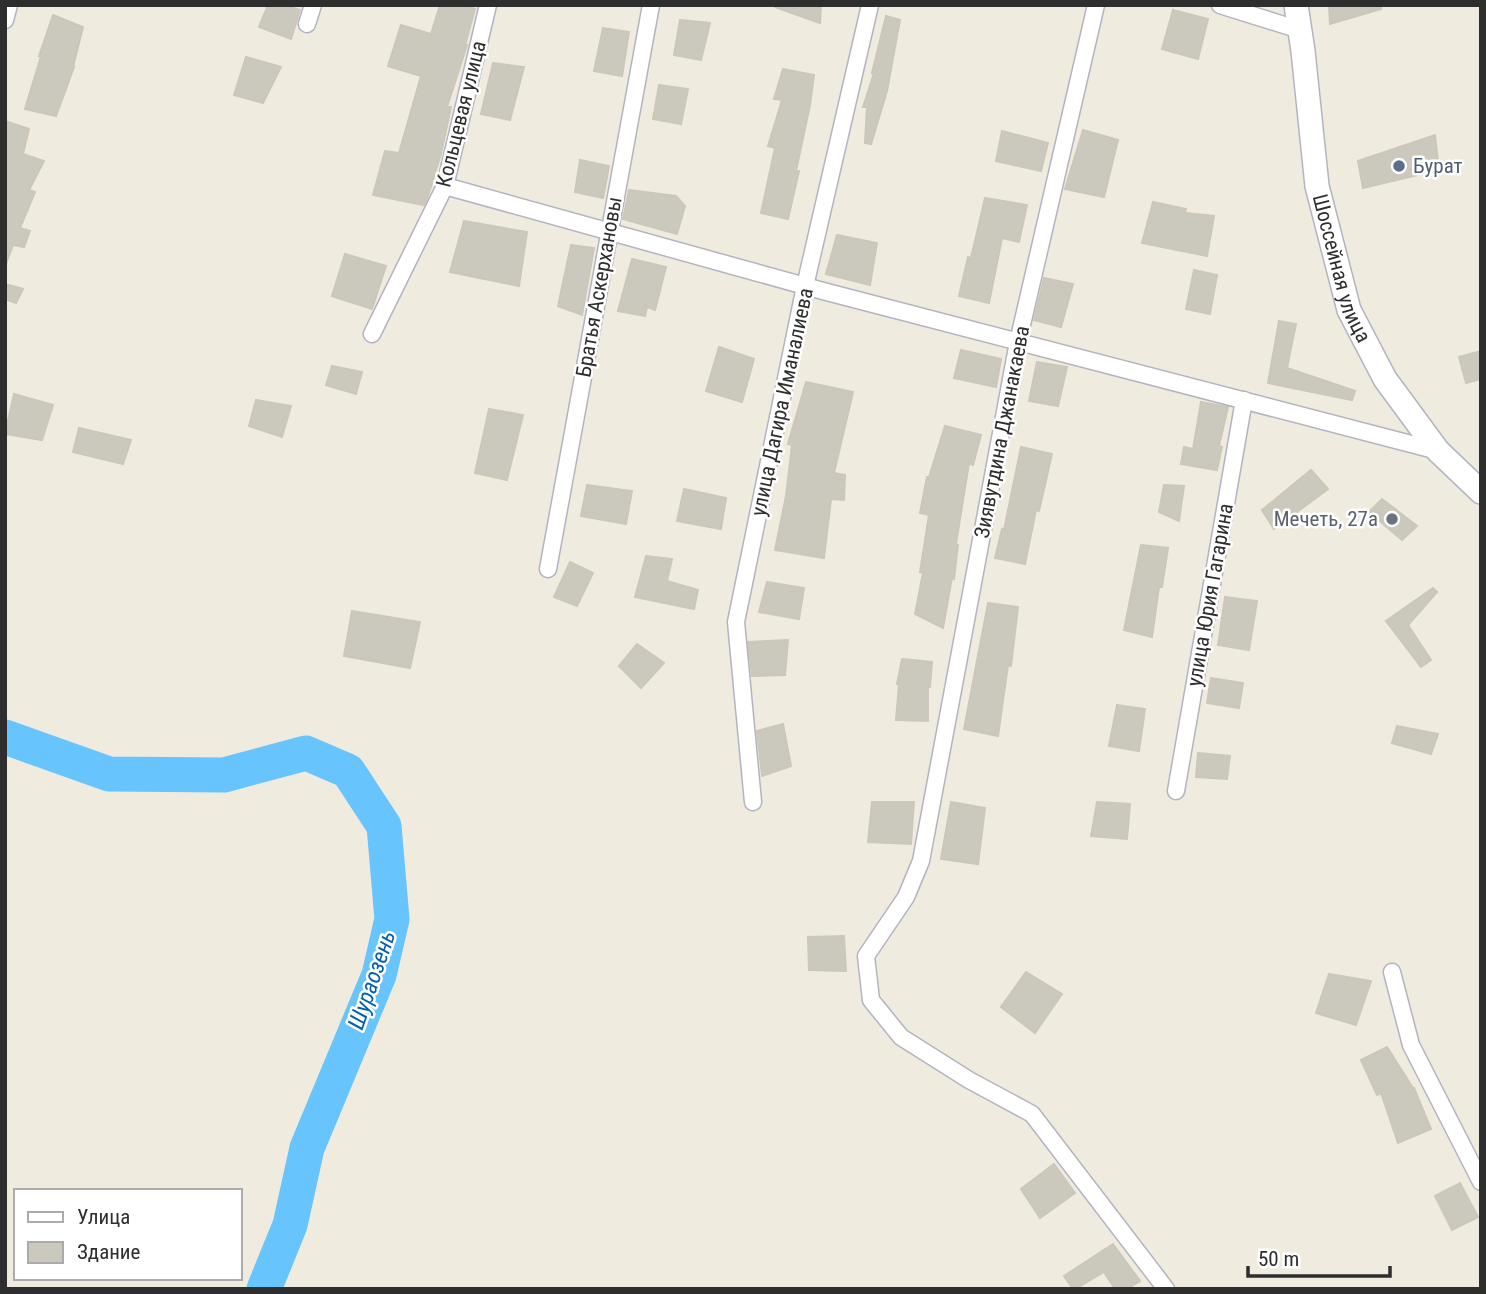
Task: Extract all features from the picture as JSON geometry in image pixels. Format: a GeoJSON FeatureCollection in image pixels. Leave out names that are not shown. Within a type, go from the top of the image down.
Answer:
{"type":"FeatureCollection","features":[{"type":"Feature","properties":{"kind":"main road","name":"Шоссейная улица"},"geometry":{"type":"LineString","coordinates":[[1296,5],[1317,186],[1349,310],[1385,379],[1438,451],[1481,492]]}},
{"type":"Feature","properties":{"kind":"street"},"geometry":{"type":"LineString","coordinates":[[5,20],[9,5]]}},
{"type":"Feature","properties":{"kind":"street"},"geometry":{"type":"LineString","coordinates":[[307,24],[313,5]]}},
{"type":"Feature","properties":{"kind":"street","name":"Кольцевая улица"},"geometry":{"type":"LineString","coordinates":[[372,334],[445,186],[488,5]]}},
{"type":"Feature","properties":{"kind":"street","name":"Братья Аскерхановы"},"geometry":{"type":"LineString","coordinates":[[548,569],[651,5]]}},
{"type":"Feature","properties":{"kind":"street","name":"улица Дагира Иманалиева"},"geometry":{"type":"LineString","coordinates":[[753,802],[736,622],[805,286],[870,5]]}},
{"type":"Feature","properties":{"kind":"street","name":"Зиявутдина Джанакаева"},"geometry":{"type":"LineString","coordinates":[[1096,5],[1018,342],[921,861],[906,897],[866,956],[872,1000],[901,1037],[969,1080],[1032,1114],[1166,1289]]}},
{"type":"Feature","properties":{"kind":"street"},"geometry":{"type":"LineString","coordinates":[[1220,5],[1300,30]]}},
{"type":"Feature","properties":{"kind":"street"},"geometry":{"type":"LineString","coordinates":[[445,186],[805,286],[1438,451]]}},
{"type":"Feature","properties":{"kind":"street","name":"улица Юрия Гагарина"},"geometry":{"type":"LineString","coordinates":[[1176,791],[1244,400]]}},
{"type":"Feature","properties":{"kind":"street"},"geometry":{"type":"LineString","coordinates":[[1392,972],[1411,1045],[1481,1182]]}},
{"type":"Feature","properties":{"kind":"building"},"geometry":{"type":"Polygon","coordinates":[[[268,5],[283,5],[300,10],[291,39],[259,27],[268,5]]]}},
{"type":"Feature","properties":{"kind":"building"},"geometry":{"type":"Polygon","coordinates":[[[440,5],[463,5],[475,9],[467,45],[447,107],[451,107],[428,196],[424,205],[373,195],[385,151],[399,153],[421,76],[388,66],[401,25],[431,34],[440,5]]]}},
{"type":"Feature","properties":{"kind":"building"},"geometry":{"type":"Polygon","coordinates":[[[821,5],[820,23],[775,7],[821,5]]]}},
{"type":"Feature","properties":{"kind":"building"},"geometry":{"type":"Polygon","coordinates":[[[1329,5],[1381,5],[1381,9],[1330,24],[1329,5]]]}},
{"type":"Feature","properties":{"kind":"building"},"geometry":{"type":"Polygon","coordinates":[[[1173,10],[1208,19],[1198,59],[1162,49],[1173,10]]]}},
{"type":"Feature","properties":{"kind":"building"},"geometry":{"type":"Polygon","coordinates":[[[53,15],[83,27],[74,67],[56,116],[25,109],[53,15]]]}},
{"type":"Feature","properties":{"kind":"building"},"geometry":{"type":"Polygon","coordinates":[[[886,16],[900,20],[887,91],[871,144],[865,143],[867,107],[863,107],[874,73],[886,16]]]}},
{"type":"Feature","properties":{"kind":"building"},"geometry":{"type":"Polygon","coordinates":[[[680,20],[710,23],[701,60],[674,55],[680,20]]]}},
{"type":"Feature","properties":{"kind":"building"},"geometry":{"type":"Polygon","coordinates":[[[603,28],[629,32],[622,76],[594,71],[603,28]]]}},
{"type":"Feature","properties":{"kind":"building"},"geometry":{"type":"Polygon","coordinates":[[[246,57],[281,67],[263,103],[234,95],[246,57]]]}},
{"type":"Feature","properties":{"kind":"building"},"geometry":{"type":"Polygon","coordinates":[[[493,63],[524,67],[510,120],[481,114],[493,63]]]}},
{"type":"Feature","properties":{"kind":"building"},"geometry":{"type":"Polygon","coordinates":[[[783,69],[814,75],[796,171],[799,171],[788,219],[761,213],[775,148],[768,146],[782,100],[774,99],[783,69]]]}},
{"type":"Feature","properties":{"kind":"building"},"geometry":{"type":"Polygon","coordinates":[[[659,85],[688,89],[681,124],[653,119],[659,85]]]}},
{"type":"Feature","properties":{"kind":"building"},"geometry":{"type":"Polygon","coordinates":[[[5,121],[29,129],[23,154],[44,161],[29,190],[35,192],[20,228],[30,231],[24,247],[13,245],[6,264],[5,121]]]}},
{"type":"Feature","properties":{"kind":"building"},"geometry":{"type":"Polygon","coordinates":[[[1083,130],[1118,140],[1104,197],[1065,189],[1083,130]]]}},
{"type":"Feature","properties":{"kind":"building"},"geometry":{"type":"Polygon","coordinates":[[[1002,131],[1048,143],[1041,171],[996,161],[1002,131]]]}},
{"type":"Feature","properties":{"kind":"building","name":"Бурат"},"geometry":{"type":"Polygon","coordinates":[[[1435,135],[1439,170],[1363,188],[1358,161],[1435,135]]]}},
{"type":"Feature","properties":{"kind":"building"},"geometry":{"type":"Polygon","coordinates":[[[580,160],[609,166],[603,198],[575,192],[580,160]]]}},
{"type":"Feature","properties":{"kind":"building"},"geometry":{"type":"Polygon","coordinates":[[[629,190],[676,196],[685,206],[677,234],[623,219],[629,190]]]}},
{"type":"Feature","properties":{"kind":"building"},"geometry":{"type":"Polygon","coordinates":[[[985,198],[1027,205],[1019,242],[1002,238],[989,303],[959,296],[985,198]]]}},
{"type":"Feature","properties":{"kind":"building"},"geometry":{"type":"Polygon","coordinates":[[[1153,202],[1186,209],[1185,213],[1214,216],[1207,256],[1142,243],[1153,202]]]}},
{"type":"Feature","properties":{"kind":"building"},"geometry":{"type":"Polygon","coordinates":[[[464,221],[527,232],[519,286],[450,272],[464,221]]]}},
{"type":"Feature","properties":{"kind":"building"},"geometry":{"type":"Polygon","coordinates":[[[837,235],[877,243],[870,285],[826,274],[837,235]]]}},
{"type":"Feature","properties":{"kind":"building"},"geometry":{"type":"Polygon","coordinates":[[[571,245],[594,248],[582,315],[558,306],[571,245]]]}},
{"type":"Feature","properties":{"kind":"building"},"geometry":{"type":"Polygon","coordinates":[[[345,254],[386,266],[372,309],[332,296],[345,254]]]}},
{"type":"Feature","properties":{"kind":"building"},"geometry":{"type":"Polygon","coordinates":[[[632,259],[666,267],[655,310],[647,307],[645,316],[618,311],[632,259]]]}},
{"type":"Feature","properties":{"kind":"building"},"geometry":{"type":"Polygon","coordinates":[[[1194,270],[1217,275],[1210,314],[1186,309],[1194,270]]]}},
{"type":"Feature","properties":{"kind":"building"},"geometry":{"type":"Polygon","coordinates":[[[1044,278],[1073,284],[1061,327],[1034,320],[1044,278]]]}},
{"type":"Feature","properties":{"kind":"building"},"geometry":{"type":"Polygon","coordinates":[[[5,284],[23,289],[16,303],[5,299],[5,284]]]}},
{"type":"Feature","properties":{"kind":"building"},"geometry":{"type":"Polygon","coordinates":[[[1279,321],[1296,324],[1287,368],[1355,391],[1352,400],[1268,383],[1279,321]]]}},
{"type":"Feature","properties":{"kind":"building"},"geometry":{"type":"Polygon","coordinates":[[[719,347],[754,359],[742,402],[706,391],[719,347]]]}},
{"type":"Feature","properties":{"kind":"building"},"geometry":{"type":"Polygon","coordinates":[[[961,350],[1001,359],[996,387],[954,378],[961,350]]]}},
{"type":"Feature","properties":{"kind":"building"},"geometry":{"type":"Polygon","coordinates":[[[1481,351],[1481,379],[1466,383],[1459,357],[1481,351]]]}},
{"type":"Feature","properties":{"kind":"building"},"geometry":{"type":"Polygon","coordinates":[[[1037,362],[1067,367],[1058,406],[1029,401],[1037,362]]]}},
{"type":"Feature","properties":{"kind":"building"},"geometry":{"type":"Polygon","coordinates":[[[332,366],[362,372],[356,394],[326,385],[332,366]]]}},
{"type":"Feature","properties":{"kind":"building"},"geometry":{"type":"Polygon","coordinates":[[[806,382],[853,392],[834,473],[845,475],[844,500],[831,499],[824,558],[775,550],[786,496],[792,445],[788,444],[806,382]]]}},
{"type":"Feature","properties":{"kind":"building"},"geometry":{"type":"Polygon","coordinates":[[[14,394],[53,405],[42,440],[5,434],[14,394]]]}},
{"type":"Feature","properties":{"kind":"building"},"geometry":{"type":"Polygon","coordinates":[[[256,400],[291,406],[282,437],[249,426],[256,400]]]}},
{"type":"Feature","properties":{"kind":"building"},"geometry":{"type":"Polygon","coordinates":[[[1201,402],[1228,407],[1219,446],[1222,447],[1217,470],[1181,464],[1184,447],[1193,449],[1201,402]]]}},
{"type":"Feature","properties":{"kind":"building"},"geometry":{"type":"Polygon","coordinates":[[[489,409],[523,415],[507,480],[475,473],[489,409]]]}},
{"type":"Feature","properties":{"kind":"building"},"geometry":{"type":"Polygon","coordinates":[[[945,426],[981,435],[973,465],[969,463],[956,544],[954,579],[952,578],[943,628],[915,614],[923,573],[920,572],[929,515],[920,513],[927,477],[945,426]]]}},
{"type":"Feature","properties":{"kind":"building"},"geometry":{"type":"Polygon","coordinates":[[[79,428],[131,440],[123,464],[73,452],[79,428]]]}},
{"type":"Feature","properties":{"kind":"building"},"geometry":{"type":"Polygon","coordinates":[[[1021,447],[1052,454],[1039,511],[1036,510],[1025,564],[995,558],[1002,529],[1004,530],[1021,447]]]}},
{"type":"Feature","properties":{"kind":"building"},"geometry":{"type":"Polygon","coordinates":[[[1311,470],[1328,489],[1274,529],[1262,510],[1311,470]]]}},
{"type":"Feature","properties":{"kind":"building"},"geometry":{"type":"Polygon","coordinates":[[[587,485],[632,491],[626,524],[581,516],[587,485]]]}},
{"type":"Feature","properties":{"kind":"building"},"geometry":{"type":"Polygon","coordinates":[[[1164,485],[1184,486],[1179,521],[1159,512],[1164,485]]]}},
{"type":"Feature","properties":{"kind":"building"},"geometry":{"type":"Polygon","coordinates":[[[684,489],[726,498],[721,529],[677,521],[684,489]]]}},
{"type":"Feature","properties":{"kind":"building","name":"Мечеть, 27а"},"geometry":{"type":"Polygon","coordinates":[[[1382,499],[1417,526],[1402,540],[1369,512],[1382,499]]]}},
{"type":"Feature","properties":{"kind":"building"},"geometry":{"type":"Polygon","coordinates":[[[1141,545],[1168,548],[1152,637],[1124,630],[1141,545]]]}},
{"type":"Feature","properties":{"kind":"building"},"geometry":{"type":"Polygon","coordinates":[[[646,556],[672,559],[667,581],[698,590],[694,609],[635,597],[646,556]]]}},
{"type":"Feature","properties":{"kind":"building"},"geometry":{"type":"Polygon","coordinates":[[[570,562],[593,573],[577,606],[554,597],[570,562]]]}},
{"type":"Feature","properties":{"kind":"building"},"geometry":{"type":"Polygon","coordinates":[[[767,582],[804,588],[799,619],[759,612],[767,582]]]}},
{"type":"Feature","properties":{"kind":"building"},"geometry":{"type":"Polygon","coordinates":[[[1433,588],[1437,592],[1408,625],[1431,660],[1421,667],[1386,621],[1433,588]]]}},
{"type":"Feature","properties":{"kind":"building"},"geometry":{"type":"Polygon","coordinates":[[[1225,597],[1257,601],[1249,650],[1218,645],[1225,597]]]}},
{"type":"Feature","properties":{"kind":"building"},"geometry":{"type":"Polygon","coordinates":[[[988,603],[1018,607],[1011,666],[1008,665],[998,736],[964,729],[988,603]]]}},
{"type":"Feature","properties":{"kind":"building"},"geometry":{"type":"Polygon","coordinates":[[[352,611],[420,622],[410,668],[344,656],[352,611]]]}},
{"type":"Feature","properties":{"kind":"building"},"geometry":{"type":"Polygon","coordinates":[[[788,640],[785,675],[752,676],[748,642],[788,640]]]}},
{"type":"Feature","properties":{"kind":"building"},"geometry":{"type":"Polygon","coordinates":[[[637,644],[664,663],[641,688],[619,666],[637,644]]]}},
{"type":"Feature","properties":{"kind":"building"},"geometry":{"type":"Polygon","coordinates":[[[902,659],[932,662],[928,687],[928,721],[896,720],[897,684],[902,659]]]}},
{"type":"Feature","properties":{"kind":"building"},"geometry":{"type":"Polygon","coordinates":[[[1211,678],[1243,683],[1239,708],[1207,703],[1211,678]]]}},
{"type":"Feature","properties":{"kind":"building"},"geometry":{"type":"Polygon","coordinates":[[[1117,705],[1145,709],[1139,751],[1109,746],[1117,705]]]}},
{"type":"Feature","properties":{"kind":"building"},"geometry":{"type":"Polygon","coordinates":[[[783,724],[791,766],[762,776],[757,731],[783,724]]]}},
{"type":"Feature","properties":{"kind":"building"},"geometry":{"type":"Polygon","coordinates":[[[1397,726],[1438,734],[1431,754],[1392,743],[1397,726]]]}},
{"type":"Feature","properties":{"kind":"building"},"geometry":{"type":"Polygon","coordinates":[[[1198,753],[1230,756],[1227,779],[1196,777],[1198,753]]]}},
{"type":"Feature","properties":{"kind":"building"},"geometry":{"type":"Polygon","coordinates":[[[872,802],[914,802],[911,844],[868,842],[872,802]]]}},
{"type":"Feature","properties":{"kind":"building"},"geometry":{"type":"Polygon","coordinates":[[[951,802],[985,808],[978,864],[941,859],[951,802]]]}},
{"type":"Feature","properties":{"kind":"building"},"geometry":{"type":"Polygon","coordinates":[[[1097,802],[1130,804],[1127,839],[1091,836],[1097,802]]]}},
{"type":"Feature","properties":{"kind":"building"},"geometry":{"type":"Polygon","coordinates":[[[844,936],[846,971],[809,970],[808,937],[844,936]]]}},
{"type":"Feature","properties":{"kind":"building"},"geometry":{"type":"Polygon","coordinates":[[[1026,972],[1062,994],[1035,1033],[1001,1007],[1026,972]]]}},
{"type":"Feature","properties":{"kind":"building"},"geometry":{"type":"Polygon","coordinates":[[[1329,974],[1371,981],[1356,1025],[1316,1013],[1329,974]]]}},
{"type":"Feature","properties":{"kind":"building"},"geometry":{"type":"Polygon","coordinates":[[[1387,1047],[1414,1088],[1431,1129],[1398,1143],[1381,1093],[1377,1095],[1361,1060],[1387,1047]]]}},
{"type":"Feature","properties":{"kind":"building"},"geometry":{"type":"Polygon","coordinates":[[[1054,1164],[1075,1193],[1040,1218],[1021,1189],[1054,1164]]]}},
{"type":"Feature","properties":{"kind":"building"},"geometry":{"type":"Polygon","coordinates":[[[1460,1183],[1478,1217],[1452,1230],[1435,1196],[1460,1183]]]}},
{"type":"Feature","properties":{"kind":"building"},"geometry":{"type":"Polygon","coordinates":[[[1113,1244],[1140,1281],[1127,1289],[1115,1289],[1104,1272],[1073,1289],[1064,1276],[1113,1244]]]}},
{"type":"Feature","properties":{"kind":"waterway","name":"Шураозень"},"geometry":{"type":"LineString","coordinates":[[5,737],[109,774],[224,775],[306,753],[348,771],[384,826],[392,919],[379,975],[307,1148],[290,1225],[264,1289]]}},
{"type":"Feature","properties":{"kind":"place","name":"Бурат"},"geometry":{"type":"Point","coordinates":[1399,166]}},
{"type":"Feature","properties":{"kind":"place","name":"Мечеть, 27а"},"geometry":{"type":"Point","coordinates":[1392,519]}}]}
